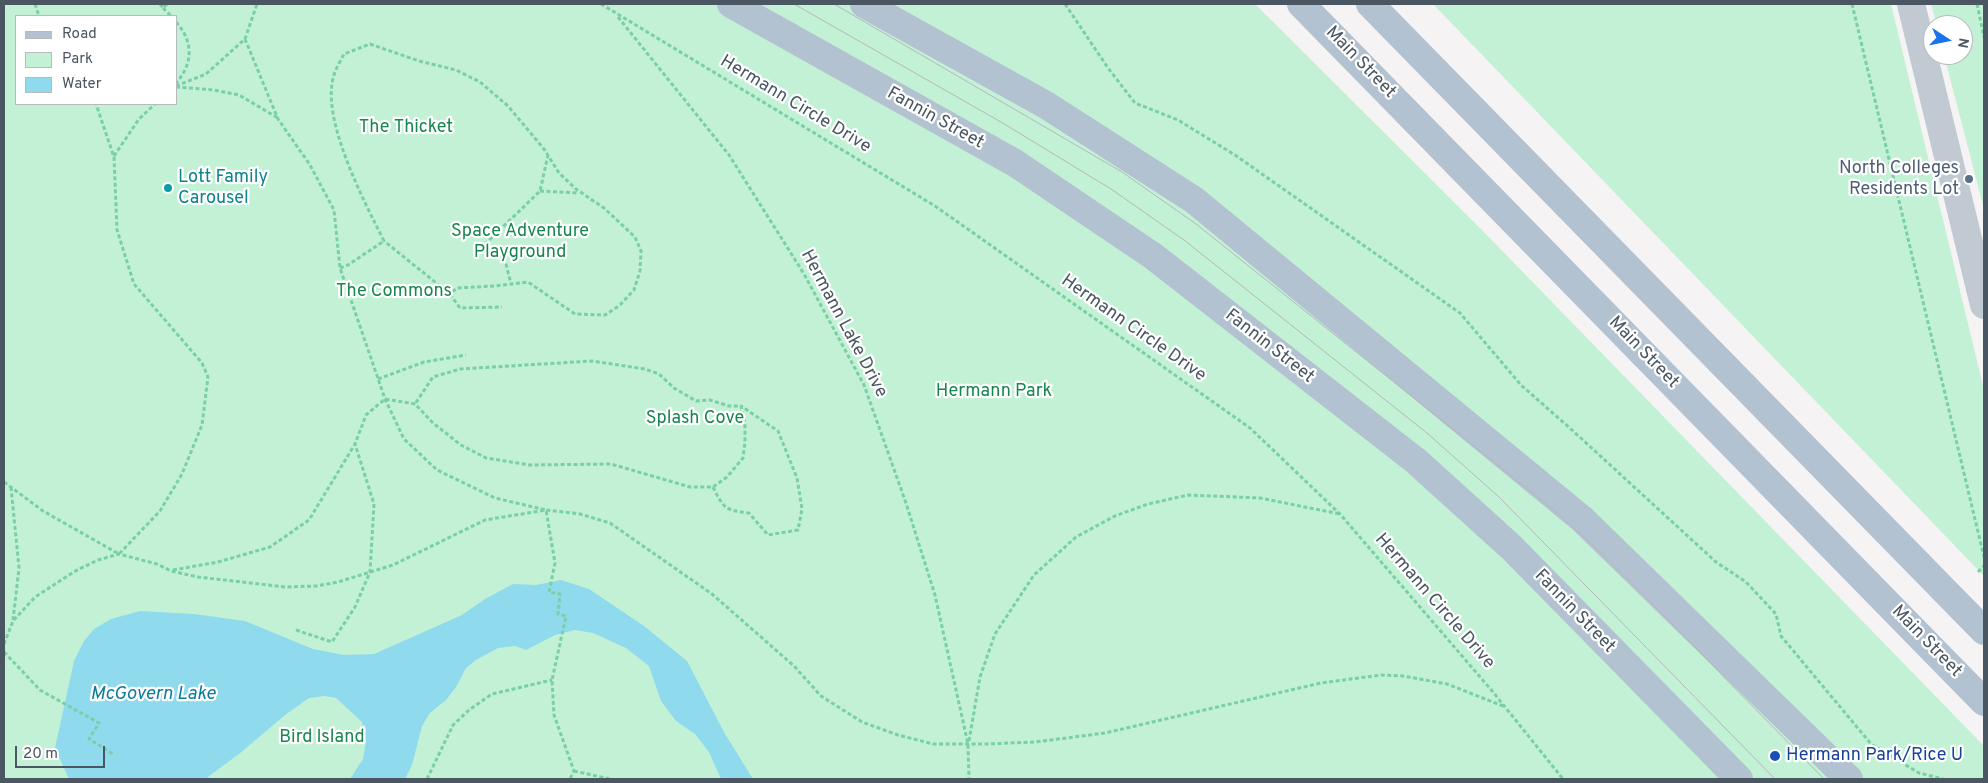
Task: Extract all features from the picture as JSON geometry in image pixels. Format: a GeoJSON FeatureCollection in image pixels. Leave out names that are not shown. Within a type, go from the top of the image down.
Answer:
{"type":"FeatureCollection","features":[{"type":"Feature","properties":{"kind":"main road","name":"Fannin Street"},"geometry":{"type":"LineString","coordinates":[[731,4],[1015,164],[1153,256],[1416,461],[1511,547],[1738,779]]}},
{"type":"Feature","properties":{"kind":"main road"},"geometry":{"type":"LineString","coordinates":[[864,4],[1046,105],[1194,200],[1582,519],[1849,779]]}},
{"type":"Feature","properties":{"kind":"main road","name":"Main Street"},"geometry":{"type":"LineString","coordinates":[[1302,4],[1984,702]]}},
{"type":"Feature","properties":{"kind":"main road"},"geometry":{"type":"LineString","coordinates":[[1370,4],[1984,631]]}},
{"type":"Feature","properties":{"kind":"lane"},"geometry":{"type":"LineString","coordinates":[[1911,4],[1984,305]]}},
{"type":"Feature","properties":{"kind":"path"},"geometry":{"type":"LineString","coordinates":[[160,4],[170,15]]}},
{"type":"Feature","properties":{"kind":"path"},"geometry":{"type":"LineString","coordinates":[[163,8],[167,4]]}},
{"type":"Feature","properties":{"kind":"path"},"geometry":{"type":"LineString","coordinates":[[178,84],[206,74],[245,39],[257,4]]}},
{"type":"Feature","properties":{"kind":"path","name":"Hermann Circle Drive"},"geometry":{"type":"LineString","coordinates":[[600,4],[935,206],[1250,428],[1340,514],[1563,779]]}},
{"type":"Feature","properties":{"kind":"path"},"geometry":{"type":"LineString","coordinates":[[1065,4],[1108,68],[1135,103],[1178,120],[1235,155],[1460,313],[1521,386],[1572,430],[1716,562],[1746,582],[1776,614],[1781,636],[1872,744],[1919,773],[1943,779]]}},
{"type":"Feature","properties":{"kind":"path"},"geometry":{"type":"LineString","coordinates":[[1852,4],[1984,557]]}},
{"type":"Feature","properties":{"kind":"path"},"geometry":{"type":"LineString","coordinates":[[1977,4],[1984,37]]}},
{"type":"Feature","properties":{"kind":"path","name":"Hermann Lake Drive"},"geometry":{"type":"LineString","coordinates":[[616,14],[730,155],[804,274],[864,385],[906,503],[935,595],[968,744],[969,779]]}},
{"type":"Feature","properties":{"kind":"path"},"geometry":{"type":"LineString","coordinates":[[178,24],[183,29],[191,51],[186,72],[178,82]]}},
{"type":"Feature","properties":{"kind":"path"},"geometry":{"type":"LineString","coordinates":[[245,39],[278,119],[310,165],[334,210],[340,268],[385,399],[404,439],[437,470],[495,498],[546,510],[580,514],[610,523],[712,594],[794,666],[821,696],[862,722],[898,735],[934,744],[1035,742],[1105,733],[1312,685],[1363,677],[1403,676],[1447,684],[1503,706]]}},
{"type":"Feature","properties":{"kind":"path"},"geometry":{"type":"LineString","coordinates":[[450,294],[457,288],[528,282],[575,314],[605,315],[619,306],[634,290],[640,271],[641,251],[634,237],[604,208],[582,193],[559,173],[548,155],[508,106],[480,82],[456,70],[419,61],[370,44],[344,54],[334,75],[331,102],[342,149],[384,241],[450,294],[460,308],[502,306]]}},
{"type":"Feature","properties":{"kind":"path"},"geometry":{"type":"LineString","coordinates":[[178,85],[239,94],[278,119]]}},
{"type":"Feature","properties":{"kind":"path"},"geometry":{"type":"LineString","coordinates":[[13,621],[35,597],[59,581],[98,560],[119,554],[160,511],[182,474],[202,425],[208,377],[202,363],[134,284],[116,230],[114,157],[96,105]]}},
{"type":"Feature","properties":{"kind":"path"},"geometry":{"type":"LineString","coordinates":[[114,157],[139,119],[154,105]]}},
{"type":"Feature","properties":{"kind":"path"},"geometry":{"type":"LineString","coordinates":[[511,284],[506,264],[497,250],[480,249],[540,191],[548,155]]}},
{"type":"Feature","properties":{"kind":"path"},"geometry":{"type":"LineString","coordinates":[[540,191],[582,193]]}},
{"type":"Feature","properties":{"kind":"path"},"geometry":{"type":"LineString","coordinates":[[340,268],[348,265],[384,241]]}},
{"type":"Feature","properties":{"kind":"path"},"geometry":{"type":"LineString","coordinates":[[378,379],[424,362],[466,355]]}},
{"type":"Feature","properties":{"kind":"path"},"geometry":{"type":"LineString","coordinates":[[415,404],[433,377],[460,369],[592,361],[646,369],[659,374],[674,388],[696,401],[710,400],[730,406],[741,406],[778,431],[797,478],[802,508],[798,530],[768,535],[750,513],[733,511],[722,505],[713,487]]}},
{"type":"Feature","properties":{"kind":"path"},"geometry":{"type":"LineString","coordinates":[[171,570],[218,562],[270,547],[310,520],[355,444],[366,415],[385,399],[415,404],[433,423],[461,445],[486,458],[530,466],[611,464],[690,487],[713,487],[728,477],[744,458],[746,442],[741,406]]}},
{"type":"Feature","properties":{"kind":"path"},"geometry":{"type":"LineString","coordinates":[[296,630],[332,642],[355,607],[370,572],[374,504],[355,444]]}},
{"type":"Feature","properties":{"kind":"path"},"geometry":{"type":"LineString","coordinates":[[4,482],[43,510],[119,554],[198,577],[285,587],[316,586],[338,582],[393,565],[485,520],[546,510]]}},
{"type":"Feature","properties":{"kind":"path"},"geometry":{"type":"LineString","coordinates":[[4,644],[13,621],[19,568],[11,487]]}},
{"type":"Feature","properties":{"kind":"path"},"geometry":{"type":"LineString","coordinates":[[968,744],[980,677],[995,634],[1034,576],[1076,538],[1115,516],[1148,504],[1188,495],[1260,498],[1340,514]]}},
{"type":"Feature","properties":{"kind":"path"},"geometry":{"type":"LineString","coordinates":[[546,510],[555,563],[549,592],[560,594],[558,614],[566,616],[552,680],[554,715],[574,771],[570,779]]}},
{"type":"Feature","properties":{"kind":"path"},"geometry":{"type":"LineString","coordinates":[[1978,572],[1984,566]]}},
{"type":"Feature","properties":{"kind":"path"},"geometry":{"type":"LineString","coordinates":[[4,652],[40,690],[99,723],[89,739],[113,754]]}},
{"type":"Feature","properties":{"kind":"path"},"geometry":{"type":"LineString","coordinates":[[427,779],[454,725],[469,710],[492,694],[552,680]]}},
{"type":"Feature","properties":{"kind":"path"},"geometry":{"type":"LineString","coordinates":[[574,771],[610,779]]}},
{"type":"Feature","properties":{"kind":"green space","name":"Hermann Park"},"geometry":{"type":"Polygon","coordinates":[[[4,4],[1255,4],[1480,228],[1984,746],[1984,779],[4,779],[4,4]]]}},
{"type":"Feature","properties":{"kind":"green space"},"geometry":{"type":"Polygon","coordinates":[[[1433,4],[1891,4],[1984,390],[1984,576],[1433,4]]]}},
{"type":"Feature","properties":{"kind":"green space"},"geometry":{"type":"Polygon","coordinates":[[[1931,4],[1984,4],[1984,209],[1947,65],[1973,65],[1973,15],[1934,15],[1931,4]]]}},
{"type":"Feature","properties":{"kind":"water","name":"McGovern Lake"},"geometry":{"type":"Polygon","coordinates":[[[561,580],[589,589],[644,626],[687,661],[725,734],[753,779],[721,779],[709,752],[695,734],[676,721],[661,701],[649,666],[626,648],[593,633],[575,630],[555,635],[526,650],[515,646],[498,648],[466,668],[456,687],[446,700],[430,713],[422,726],[412,765],[405,779],[350,779],[363,759],[366,741],[362,722],[336,698],[325,696],[309,698],[285,715],[207,779],[69,779],[55,748],[74,661],[84,641],[94,629],[111,619],[140,611],[194,614],[245,621],[313,649],[344,655],[374,654],[462,615],[485,599],[513,584],[536,585],[561,580]]]}},
{"type":"Feature","properties":{"kind":"tram line"},"geometry":{"type":"LineString","coordinates":[[794,4],[1001,122],[1111,189],[1184,240],[1427,433],[1499,497],[1775,779]]}},
{"type":"Feature","properties":{"kind":"tram line"},"geometry":{"type":"LineString","coordinates":[[834,4],[1122,172],[1196,224],[1554,510],[1607,558],[1824,779]]}},
{"type":"Feature","properties":{"kind":"place","name":"North Colleges Residents Lot"},"geometry":{"type":"Point","coordinates":[1969,179]}},
{"type":"Feature","properties":{"kind":"place","name":"Lott Family Carousel"},"geometry":{"type":"Point","coordinates":[168,188]}},
{"type":"Feature","properties":{"kind":"place","name":"Hermann Park/Rice U"},"geometry":{"type":"Point","coordinates":[1775,756]}},
{"type":"Feature","properties":{"kind":"park label","name":"The Thicket"},"geometry":{"type":"Point","coordinates":[406,128]}},
{"type":"Feature","properties":{"kind":"park label","name":"Space Adventure Playground"},"geometry":{"type":"Point","coordinates":[520,242]}},
{"type":"Feature","properties":{"kind":"park label","name":"The Commons"},"geometry":{"type":"Point","coordinates":[394,292]}},
{"type":"Feature","properties":{"kind":"park label","name":"Splash Cove"},"geometry":{"type":"Point","coordinates":[695,419]}},
{"type":"Feature","properties":{"kind":"park label","name":"Bird Island"},"geometry":{"type":"Point","coordinates":[322,738]}}]}
